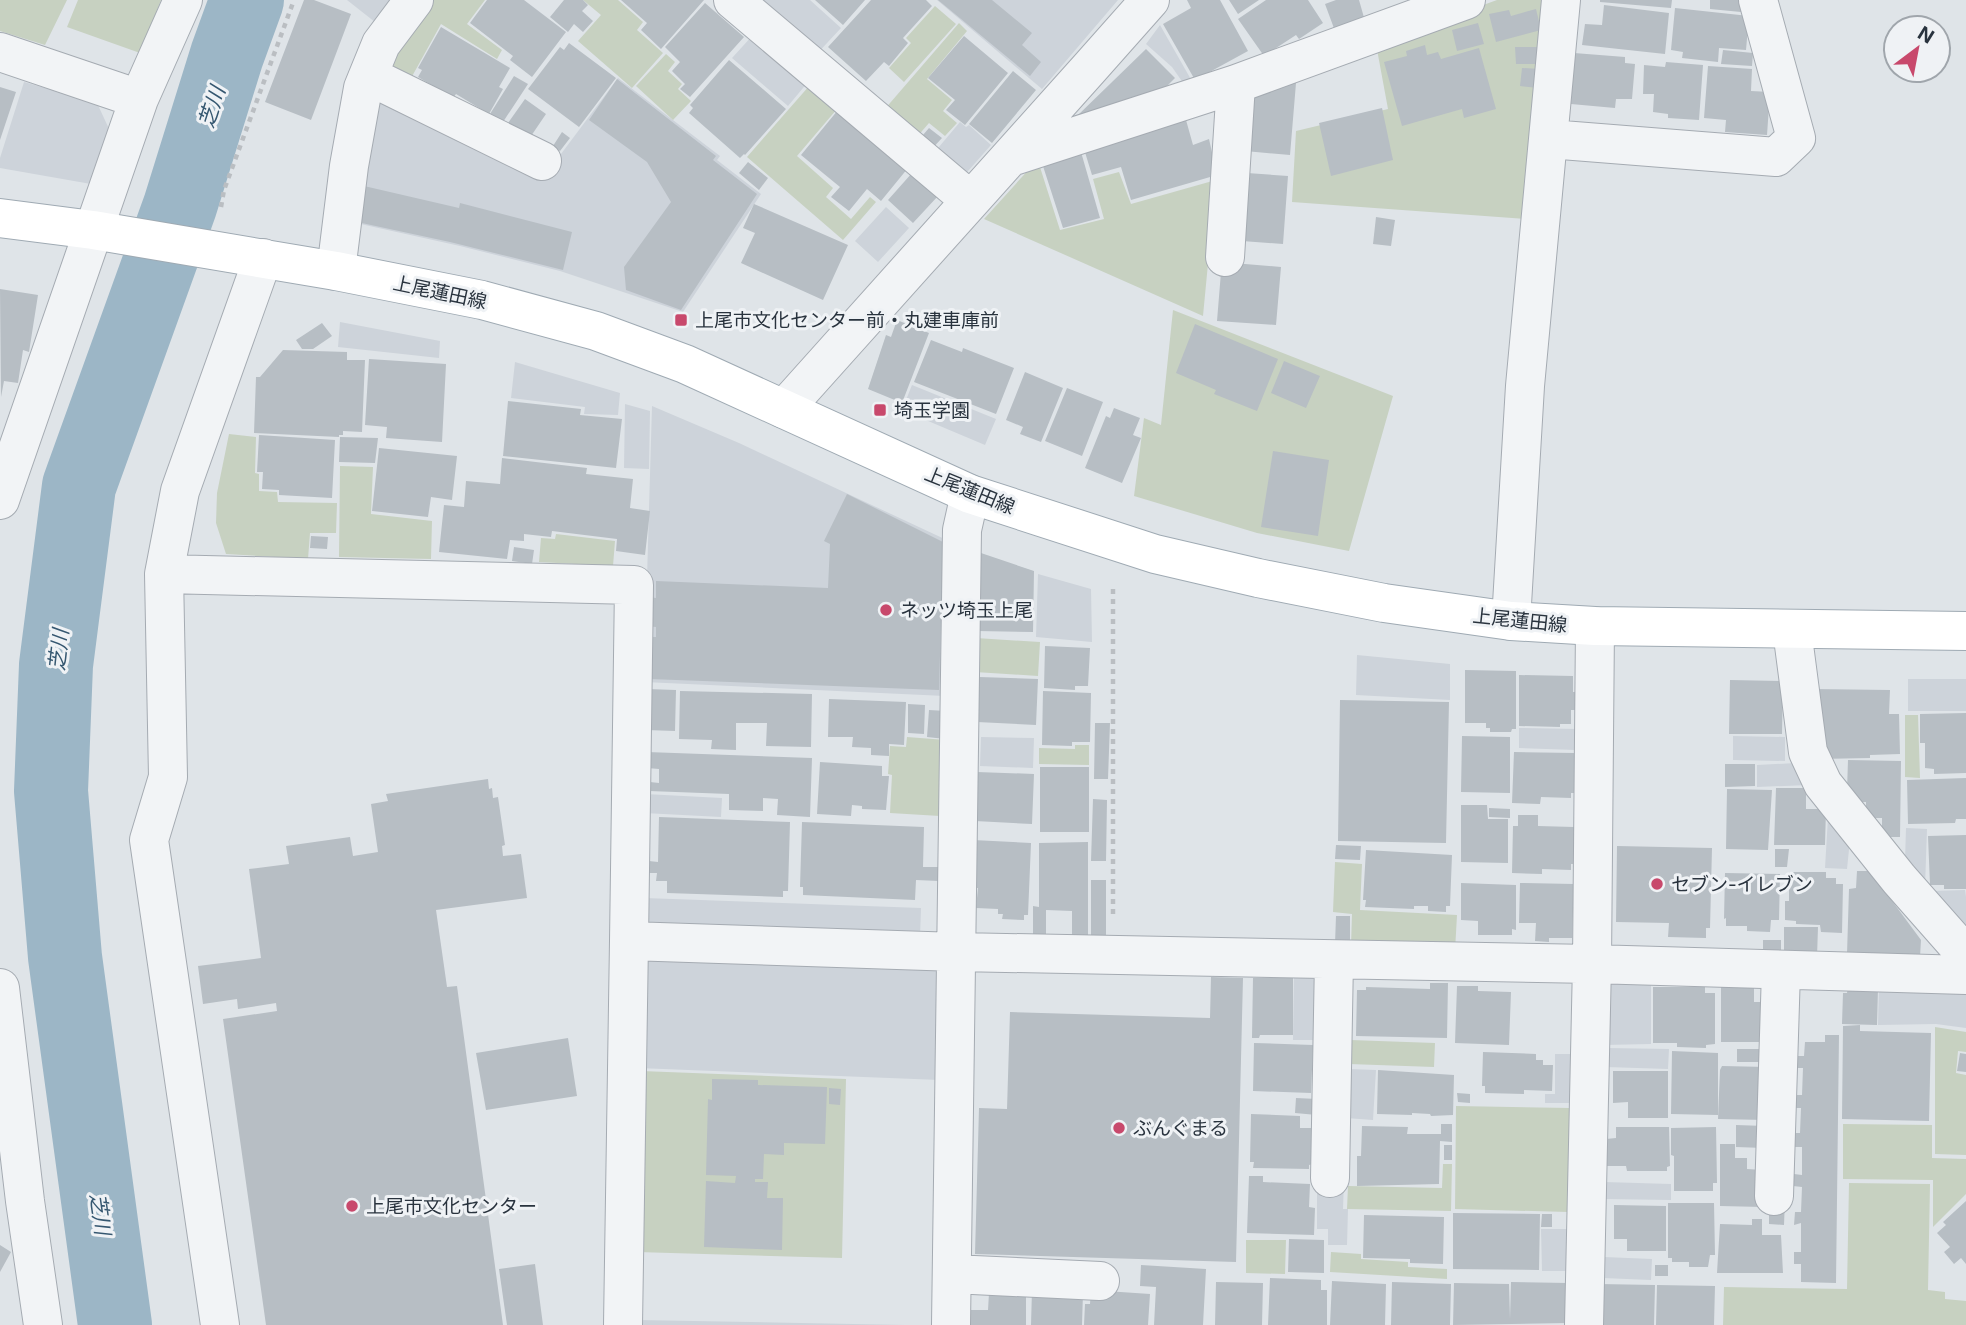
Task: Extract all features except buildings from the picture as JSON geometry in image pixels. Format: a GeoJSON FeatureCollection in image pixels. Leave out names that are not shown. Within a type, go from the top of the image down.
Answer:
{"type":"FeatureCollection","features":[{"type":"Feature","properties":{"kind":"main road","name":"上尾蓮田線"},"geometry":{"type":"LineString","coordinates":[[0,218],[336,271],[482,300],[596,331],[685,364],[970,494],[1155,554],[1258,578],[1384,603],[1511,621],[1595,626],[1966,631]]}},
{"type":"Feature","properties":{"kind":"street"},"geometry":{"type":"LineString","coordinates":[[0,500],[106,233],[139,99],[183,0]]}},
{"type":"Feature","properties":{"kind":"street"},"geometry":{"type":"LineString","coordinates":[[336,271],[349,166],[363,88],[381,44],[414,0]]}},
{"type":"Feature","properties":{"kind":"street"},"geometry":{"type":"LineString","coordinates":[[733,0],[970,200]]}},
{"type":"Feature","properties":{"kind":"street"},"geometry":{"type":"LineString","coordinates":[[784,409],[1150,0]]}},
{"type":"Feature","properties":{"kind":"street"},"geometry":{"type":"LineString","coordinates":[[1013,156],[1236,84],[1466,0]]}},
{"type":"Feature","properties":{"kind":"street"},"geometry":{"type":"LineString","coordinates":[[1511,621],[1525,386],[1561,0]]}},
{"type":"Feature","properties":{"kind":"street"},"geometry":{"type":"LineString","coordinates":[[1549,139],[1776,157],[1796,138],[1758,0]]}},
{"type":"Feature","properties":{"kind":"street"},"geometry":{"type":"LineString","coordinates":[[0,52],[139,99]]}},
{"type":"Feature","properties":{"kind":"street"},"geometry":{"type":"LineString","coordinates":[[369,76],[542,161]]}},
{"type":"Feature","properties":{"kind":"street"},"geometry":{"type":"LineString","coordinates":[[1225,257],[1236,84]]}},
{"type":"Feature","properties":{"kind":"street"},"geometry":{"type":"LineString","coordinates":[[220,1325],[149,840],[168,777],[164,574],[180,492],[263,258]]}},
{"type":"Feature","properties":{"kind":"street"},"geometry":{"type":"LineString","coordinates":[[951,1325],[962,530],[970,494]]}},
{"type":"Feature","properties":{"kind":"street"},"geometry":{"type":"LineString","coordinates":[[164,574],[634,585],[623,1325]]}},
{"type":"Feature","properties":{"kind":"street"},"geometry":{"type":"LineString","coordinates":[[1584,1325],[1592,964],[1595,626]]}},
{"type":"Feature","properties":{"kind":"street"},"geometry":{"type":"LineString","coordinates":[[1792,630],[1808,752],[1814,768],[1823,784],[1899,879],[1966,955]]}},
{"type":"Feature","properties":{"kind":"street"},"geometry":{"type":"LineString","coordinates":[[629,941],[957,952],[1592,964],[1966,975]]}},
{"type":"Feature","properties":{"kind":"street"},"geometry":{"type":"LineString","coordinates":[[1330,1178],[1334,960]]}},
{"type":"Feature","properties":{"kind":"street"},"geometry":{"type":"LineString","coordinates":[[1774,1196],[1781,971]]}},
{"type":"Feature","properties":{"kind":"street"},"geometry":{"type":"LineString","coordinates":[[0,988],[12,1195],[43,1325]]}},
{"type":"Feature","properties":{"kind":"street"},"geometry":{"type":"LineString","coordinates":[[952,1274],[1100,1281]]}},
{"type":"Feature","properties":{"kind":"path"},"geometry":{"type":"LineString","coordinates":[[221,207],[224,190],[294,0]]}},
{"type":"Feature","properties":{"kind":"path"},"geometry":{"type":"LineString","coordinates":[[1111,954],[1113,589]]}},
{"type":"Feature","properties":{"kind":"shaded area"},"geometry":{"type":"Polygon","coordinates":[[[347,0],[401,0],[380,26],[347,0]]]}},
{"type":"Feature","properties":{"kind":"shaded area"},"geometry":{"type":"Polygon","coordinates":[[[763,0],[810,0],[841,28],[814,57],[758,6],[763,0]]]}},
{"type":"Feature","properties":{"kind":"shaded area"},"geometry":{"type":"Polygon","coordinates":[[[937,0],[1118,0],[1042,89],[937,0]]]}},
{"type":"Feature","properties":{"kind":"shaded area"},"geometry":{"type":"Polygon","coordinates":[[[1160,25],[1193,83],[1186,87],[1172,67],[1146,44],[1160,25]]]}},
{"type":"Feature","properties":{"kind":"shaded area"},"geometry":{"type":"Polygon","coordinates":[[[753,35],[808,82],[788,106],[732,58],[753,35]]]}},
{"type":"Feature","properties":{"kind":"shaded area"},"geometry":{"type":"Polygon","coordinates":[[[618,78],[720,156],[717,160],[761,194],[683,312],[560,271],[356,223],[373,105],[387,98],[546,174],[618,78]]]}},
{"type":"Feature","properties":{"kind":"shaded area"},"geometry":{"type":"Polygon","coordinates":[[[24,82],[97,103],[110,131],[91,184],[0,168],[0,158],[24,82]]]}},
{"type":"Feature","properties":{"kind":"shaded area"},"geometry":{"type":"Polygon","coordinates":[[[960,122],[966,127],[969,125],[991,145],[961,179],[933,154],[960,122]]]}},
{"type":"Feature","properties":{"kind":"shaded area"},"geometry":{"type":"Polygon","coordinates":[[[886,207],[909,228],[878,262],[855,241],[886,207]]]}},
{"type":"Feature","properties":{"kind":"shaded area"},"geometry":{"type":"Polygon","coordinates":[[[340,322],[440,341],[439,358],[338,347],[340,322]]]}},
{"type":"Feature","properties":{"kind":"shaded area"},"geometry":{"type":"Polygon","coordinates":[[[515,362],[620,393],[618,415],[584,414],[585,407],[511,398],[515,362]]]}},
{"type":"Feature","properties":{"kind":"shaded area"},"geometry":{"type":"Polygon","coordinates":[[[912,385],[996,419],[985,445],[902,410],[912,385]]]}},
{"type":"Feature","properties":{"kind":"shaded area"},"geometry":{"type":"Polygon","coordinates":[[[625,404],[650,411],[649,469],[624,468],[625,404]]]}},
{"type":"Feature","properties":{"kind":"shaded area"},"geometry":{"type":"Polygon","coordinates":[[[652,406],[739,443],[951,542],[945,696],[644,682],[652,406]]]}},
{"type":"Feature","properties":{"kind":"shaded area"},"geometry":{"type":"Polygon","coordinates":[[[1038,574],[1091,589],[1092,642],[1036,637],[1038,574]]]}},
{"type":"Feature","properties":{"kind":"shaded area"},"geometry":{"type":"Polygon","coordinates":[[[1357,655],[1450,664],[1450,700],[1356,695],[1357,655]]]}},
{"type":"Feature","properties":{"kind":"shaded area"},"geometry":{"type":"Polygon","coordinates":[[[1908,679],[1966,679],[1966,711],[1908,711],[1908,679]]]}},
{"type":"Feature","properties":{"kind":"shaded area"},"geometry":{"type":"Polygon","coordinates":[[[1519,728],[1577,729],[1576,750],[1519,748],[1519,728]]]}},
{"type":"Feature","properties":{"kind":"shaded area"},"geometry":{"type":"Polygon","coordinates":[[[1733,736],[1785,737],[1785,761],[1733,760],[1733,736]]]}},
{"type":"Feature","properties":{"kind":"shaded area"},"geometry":{"type":"Polygon","coordinates":[[[981,737],[1034,738],[1033,768],[980,766],[981,737]]]}},
{"type":"Feature","properties":{"kind":"shaded area"},"geometry":{"type":"Polygon","coordinates":[[[1796,763],[1809,785],[1757,787],[1757,765],[1796,763]]]}},
{"type":"Feature","properties":{"kind":"shaded area"},"geometry":{"type":"Polygon","coordinates":[[[645,794],[722,798],[721,817],[644,813],[645,794]]]}},
{"type":"Feature","properties":{"kind":"shaded area"},"geometry":{"type":"Polygon","coordinates":[[[1828,817],[1850,840],[1847,869],[1825,868],[1828,817]]]}},
{"type":"Feature","properties":{"kind":"shaded area"},"geometry":{"type":"Polygon","coordinates":[[[1906,828],[1927,829],[1925,887],[1905,861],[1906,828]]]}},
{"type":"Feature","properties":{"kind":"shaded area"},"geometry":{"type":"Polygon","coordinates":[[[1965,890],[1966,897],[1966,932],[1932,891],[1965,890]]]}},
{"type":"Feature","properties":{"kind":"shaded area"},"geometry":{"type":"Polygon","coordinates":[[[644,898],[921,908],[920,937],[653,927],[643,914],[644,898]]]}},
{"type":"Feature","properties":{"kind":"shaded area"},"geometry":{"type":"Polygon","coordinates":[[[657,952],[932,962],[944,978],[940,1080],[638,1068],[642,967],[657,952]]]}},
{"type":"Feature","properties":{"kind":"shaded area"},"geometry":{"type":"Polygon","coordinates":[[[1294,970],[1312,971],[1322,981],[1321,1040],[1293,1040],[1294,970]]]}},
{"type":"Feature","properties":{"kind":"shaded area"},"geometry":{"type":"Polygon","coordinates":[[[1615,980],[1651,980],[1651,1044],[1603,1045],[1602,993],[1615,980]]]}},
{"type":"Feature","properties":{"kind":"shaded area"},"geometry":{"type":"Polygon","coordinates":[[[1879,986],[1966,989],[1966,1028],[1936,1024],[1878,1025],[1879,986]]]}},
{"type":"Feature","properties":{"kind":"shaded area"},"geometry":{"type":"Polygon","coordinates":[[[1606,1048],[1669,1049],[1668,1069],[1606,1067],[1606,1048]]]}},
{"type":"Feature","properties":{"kind":"shaded area"},"geometry":{"type":"Polygon","coordinates":[[[1555,1054],[1574,1054],[1574,1103],[1545,1103],[1545,1094],[1555,1094],[1555,1054]]]}},
{"type":"Feature","properties":{"kind":"shaded area"},"geometry":{"type":"Polygon","coordinates":[[[1348,1069],[1376,1070],[1373,1120],[1346,1118],[1348,1069]]]}},
{"type":"Feature","properties":{"kind":"shaded area"},"geometry":{"type":"Polygon","coordinates":[[[1317,1181],[1344,1181],[1343,1209],[1348,1209],[1347,1245],[1328,1245],[1328,1229],[1317,1229],[1317,1181]]]}},
{"type":"Feature","properties":{"kind":"shaded area"},"geometry":{"type":"Polygon","coordinates":[[[1604,1182],[1671,1184],[1671,1200],[1604,1199],[1604,1182]]]}},
{"type":"Feature","properties":{"kind":"shaded area"},"geometry":{"type":"Polygon","coordinates":[[[1541,1229],[1570,1229],[1570,1271],[1542,1271],[1541,1229]]]}},
{"type":"Feature","properties":{"kind":"shaded area"},"geometry":{"type":"Polygon","coordinates":[[[1604,1257],[1652,1259],[1651,1280],[1603,1278],[1604,1257]]]}},
{"type":"Feature","properties":{"kind":"shaded area"},"geometry":{"type":"Polygon","coordinates":[[[637,1320],[905,1325],[637,1325],[637,1320]]]}},
{"type":"Feature","properties":{"kind":"green space"},"geometry":{"type":"Polygon","coordinates":[[[0,0],[67,0],[45,45],[0,31],[0,0]]]}},
{"type":"Feature","properties":{"kind":"green space"},"geometry":{"type":"Polygon","coordinates":[[[78,0],[161,0],[140,53],[67,27],[78,0]]]}},
{"type":"Feature","properties":{"kind":"green space"},"geometry":{"type":"Polygon","coordinates":[[[428,0],[485,0],[467,24],[502,50],[497,59],[441,24],[410,80],[386,66],[428,0]]]}},
{"type":"Feature","properties":{"kind":"green space"},"geometry":{"type":"Polygon","coordinates":[[[583,0],[618,0],[643,22],[637,30],[663,53],[632,88],[578,41],[601,15],[583,0]]]}},
{"type":"Feature","properties":{"kind":"green space"},"geometry":{"type":"Polygon","coordinates":[[[1497,0],[1550,0],[1527,219],[1292,202],[1296,131],[1388,109],[1376,44],[1497,0]]]}},
{"type":"Feature","properties":{"kind":"green space"},"geometry":{"type":"Polygon","coordinates":[[[935,6],[956,24],[904,82],[889,68],[911,43],[906,38],[935,6]]]}},
{"type":"Feature","properties":{"kind":"green space"},"geometry":{"type":"Polygon","coordinates":[[[959,23],[967,31],[927,79],[952,100],[943,111],[957,123],[945,136],[929,123],[916,138],[884,110],[959,23]]]}},
{"type":"Feature","properties":{"kind":"green space"},"geometry":{"type":"Polygon","coordinates":[[[666,54],[675,62],[668,71],[682,84],[678,89],[691,101],[673,120],[636,86],[666,54]]]}},
{"type":"Feature","properties":{"kind":"green space"},"geometry":{"type":"Polygon","coordinates":[[[810,85],[837,109],[797,156],[833,188],[826,197],[851,219],[870,197],[876,202],[843,240],[747,157],[810,85]]]}},
{"type":"Feature","properties":{"kind":"green space"},"geometry":{"type":"Polygon","coordinates":[[[1039,164],[1060,230],[1104,219],[1093,179],[1119,172],[1131,204],[1216,180],[1203,316],[984,219],[1031,167],[1039,164]]]}},
{"type":"Feature","properties":{"kind":"green space"},"geometry":{"type":"Polygon","coordinates":[[[1173,310],[1393,396],[1349,551],[1257,533],[1134,496],[1144,418],[1161,425],[1173,310]]]}},
{"type":"Feature","properties":{"kind":"green space"},"geometry":{"type":"Polygon","coordinates":[[[229,434],[256,437],[255,473],[259,474],[259,491],[277,492],[278,502],[337,503],[336,533],[310,533],[308,559],[226,554],[216,523],[217,493],[229,434]]]}},
{"type":"Feature","properties":{"kind":"green space"},"geometry":{"type":"Polygon","coordinates":[[[340,466],[373,467],[371,514],[432,521],[431,559],[339,557],[340,466]]]}},
{"type":"Feature","properties":{"kind":"green space"},"geometry":{"type":"Polygon","coordinates":[[[556,534],[615,541],[613,566],[539,562],[541,538],[555,539],[556,534]]]}},
{"type":"Feature","properties":{"kind":"green space"},"geometry":{"type":"Polygon","coordinates":[[[976,638],[1040,642],[1038,676],[975,672],[976,638]]]}},
{"type":"Feature","properties":{"kind":"green space"},"geometry":{"type":"Polygon","coordinates":[[[1905,715],[1918,715],[1920,778],[1905,777],[1905,715]]]}},
{"type":"Feature","properties":{"kind":"green space"},"geometry":{"type":"Polygon","coordinates":[[[907,737],[946,740],[940,816],[890,813],[890,746],[906,747],[907,737]]]}},
{"type":"Feature","properties":{"kind":"green space"},"geometry":{"type":"Polygon","coordinates":[[[1075,745],[1089,745],[1089,765],[1039,764],[1039,748],[1075,749],[1075,745]]]}},
{"type":"Feature","properties":{"kind":"green space"},"geometry":{"type":"Polygon","coordinates":[[[1335,862],[1362,864],[1360,910],[1457,915],[1455,951],[1351,946],[1352,914],[1333,912],[1335,862]]]}},
{"type":"Feature","properties":{"kind":"green space"},"geometry":{"type":"Polygon","coordinates":[[[1935,1027],[1966,1032],[1966,1052],[1958,1051],[1956,1073],[1966,1075],[1966,1155],[1935,1154],[1935,1027]]]}},
{"type":"Feature","properties":{"kind":"green space"},"geometry":{"type":"Polygon","coordinates":[[[1350,1040],[1435,1043],[1434,1067],[1349,1064],[1350,1040]]]}},
{"type":"Feature","properties":{"kind":"green space"},"geometry":{"type":"Polygon","coordinates":[[[641,1071],[846,1079],[842,1258],[637,1252],[641,1071]]]}},
{"type":"Feature","properties":{"kind":"green space"},"geometry":{"type":"Polygon","coordinates":[[[1456,1106],[1570,1108],[1568,1212],[1455,1209],[1456,1106]]]}},
{"type":"Feature","properties":{"kind":"green space"},"geometry":{"type":"Polygon","coordinates":[[[1843,1124],[1932,1125],[1932,1158],[1966,1159],[1966,1194],[1933,1227],[1933,1180],[1843,1179],[1843,1124]]]}},
{"type":"Feature","properties":{"kind":"green space"},"geometry":{"type":"Polygon","coordinates":[[[1443,1164],[1452,1164],[1451,1211],[1347,1209],[1348,1186],[1442,1188],[1443,1164]]]}},
{"type":"Feature","properties":{"kind":"green space"},"geometry":{"type":"Polygon","coordinates":[[[1849,1183],[1930,1184],[1928,1290],[1945,1292],[1945,1299],[1966,1301],[1966,1325],[1723,1325],[1724,1287],[1847,1289],[1849,1183]]]}},
{"type":"Feature","properties":{"kind":"green space"},"geometry":{"type":"Polygon","coordinates":[[[1246,1240],[1286,1240],[1285,1274],[1246,1273],[1246,1240]]]}},
{"type":"Feature","properties":{"kind":"green space"},"geometry":{"type":"Polygon","coordinates":[[[1331,1252],[1361,1254],[1361,1259],[1408,1262],[1408,1267],[1447,1269],[1447,1279],[1330,1272],[1331,1252]]]}},
{"type":"Feature","properties":{"kind":"waterway","name":"芝川"},"geometry":{"type":"LineString","coordinates":[[115,1325],[65,957],[51,791],[56,665],[79,486],[180,206],[247,0]]}},
{"type":"Feature","properties":{"kind":"place","name":"上尾市文化センター前・丸建車庫前"},"geometry":{"type":"Point","coordinates":[681,320]}},
{"type":"Feature","properties":{"kind":"place","name":"埼玉学園"},"geometry":{"type":"Point","coordinates":[880,410]}},
{"type":"Feature","properties":{"kind":"place","name":"ネッツ埼玉上尾"},"geometry":{"type":"Point","coordinates":[886,610]}},
{"type":"Feature","properties":{"kind":"place","name":"セブン-イレブン"},"geometry":{"type":"Point","coordinates":[1657,884]}},
{"type":"Feature","properties":{"kind":"place","name":"ぶんぐまる"},"geometry":{"type":"Point","coordinates":[1119,1128]}},
{"type":"Feature","properties":{"kind":"place","name":"上尾市文化センター"},"geometry":{"type":"Point","coordinates":[352,1206]}}]}
